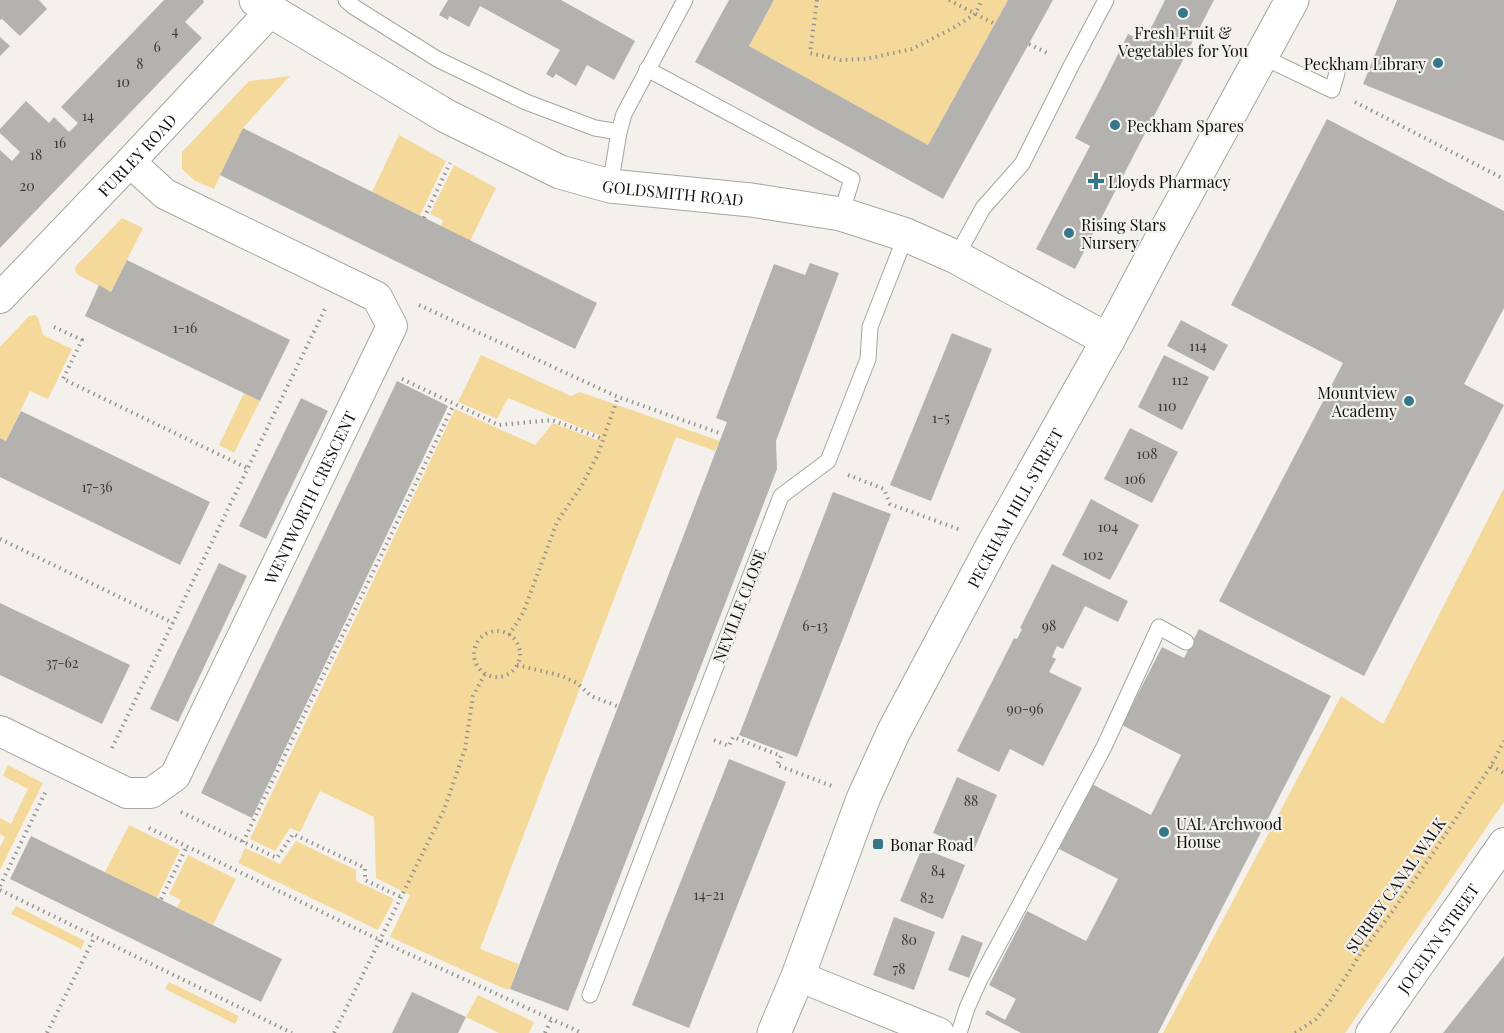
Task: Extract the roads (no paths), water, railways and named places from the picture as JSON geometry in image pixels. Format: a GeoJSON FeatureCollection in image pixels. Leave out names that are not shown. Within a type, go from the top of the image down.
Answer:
{"type":"FeatureCollection","features":[{"type":"Feature","properties":{"kind":"main road","name":"PECKHAM HILL STREET"},"geometry":{"type":"LineString","coordinates":[[774,1033],[798,976],[863,799],[894,731],[994,543],[1108,340],[1292,0]]}},
{"type":"Feature","properties":{"kind":"main road","name":"GOLDSMITH ROAD"},"geometry":{"type":"LineString","coordinates":[[263,5],[446,116],[560,172],[610,186],[751,200],[842,214],[906,235],[956,257],[1108,340]]}},
{"type":"Feature","properties":{"kind":"street","name":"FURLEY ROAD"},"geometry":{"type":"LineString","coordinates":[[0,298],[130,162],[263,5]]}},
{"type":"Feature","properties":{"kind":"street","name":"WENTWORTH CRESCENT"},"geometry":{"type":"LineString","coordinates":[[0,731],[127,793],[151,793],[175,776],[392,326],[377,297],[165,194],[130,162]]}},
{"type":"Feature","properties":{"kind":"street","name":"JOCELYN STREET"},"geometry":{"type":"LineString","coordinates":[[1371,1033],[1504,843]]}},
{"type":"Feature","properties":{"kind":"street"},"geometry":{"type":"LineString","coordinates":[[798,976],[939,1033]]}},
{"type":"Feature","properties":{"kind":"lane"},"geometry":{"type":"LineString","coordinates":[[346,0],[447,64],[526,102],[595,128],[619,132]]}},
{"type":"Feature","properties":{"kind":"lane"},"geometry":{"type":"LineString","coordinates":[[610,186],[624,114],[685,0]]}},
{"type":"Feature","properties":{"kind":"lane"},"geometry":{"type":"LineString","coordinates":[[956,257],[983,208],[1022,164],[1106,0]]}},
{"type":"Feature","properties":{"kind":"lane"},"geometry":{"type":"LineString","coordinates":[[1261,56],[1332,90],[1337,73]]}},
{"type":"Feature","properties":{"kind":"lane"},"geometry":{"type":"LineString","coordinates":[[647,69],[852,179],[842,214]]}},
{"type":"Feature","properties":{"kind":"lane","name":"NEVILLE CLOSE"},"geometry":{"type":"LineString","coordinates":[[590,994],[781,496],[828,461],[868,359],[870,327],[906,235]]}},
{"type":"Feature","properties":{"kind":"lane"},"geometry":{"type":"LineString","coordinates":[[958,1033],[979,981],[1104,747],[1159,627],[1186,642]]}},
{"type":"Feature","properties":{"kind":"place","name":"Fresh Fruit & Vegetables for You"},"geometry":{"type":"Point","coordinates":[1183,13]}},
{"type":"Feature","properties":{"kind":"place","name":"Peckham Library"},"geometry":{"type":"Point","coordinates":[1438,63]}},
{"type":"Feature","properties":{"kind":"place","name":"Peckham Spares"},"geometry":{"type":"Point","coordinates":[1115,125]}},
{"type":"Feature","properties":{"kind":"place","name":"Lloyds Pharmacy"},"geometry":{"type":"Point","coordinates":[1096,181]}},
{"type":"Feature","properties":{"kind":"place","name":"Rising Stars Nursery"},"geometry":{"type":"Point","coordinates":[1069,233]}},
{"type":"Feature","properties":{"kind":"place","name":"Mountview Academy"},"geometry":{"type":"Point","coordinates":[1409,401]}},
{"type":"Feature","properties":{"kind":"place","name":"UAL Archwood House"},"geometry":{"type":"Point","coordinates":[1164,832]}},
{"type":"Feature","properties":{"kind":"place","name":"Bonar Road"},"geometry":{"type":"Point","coordinates":[878,844]}}]}
